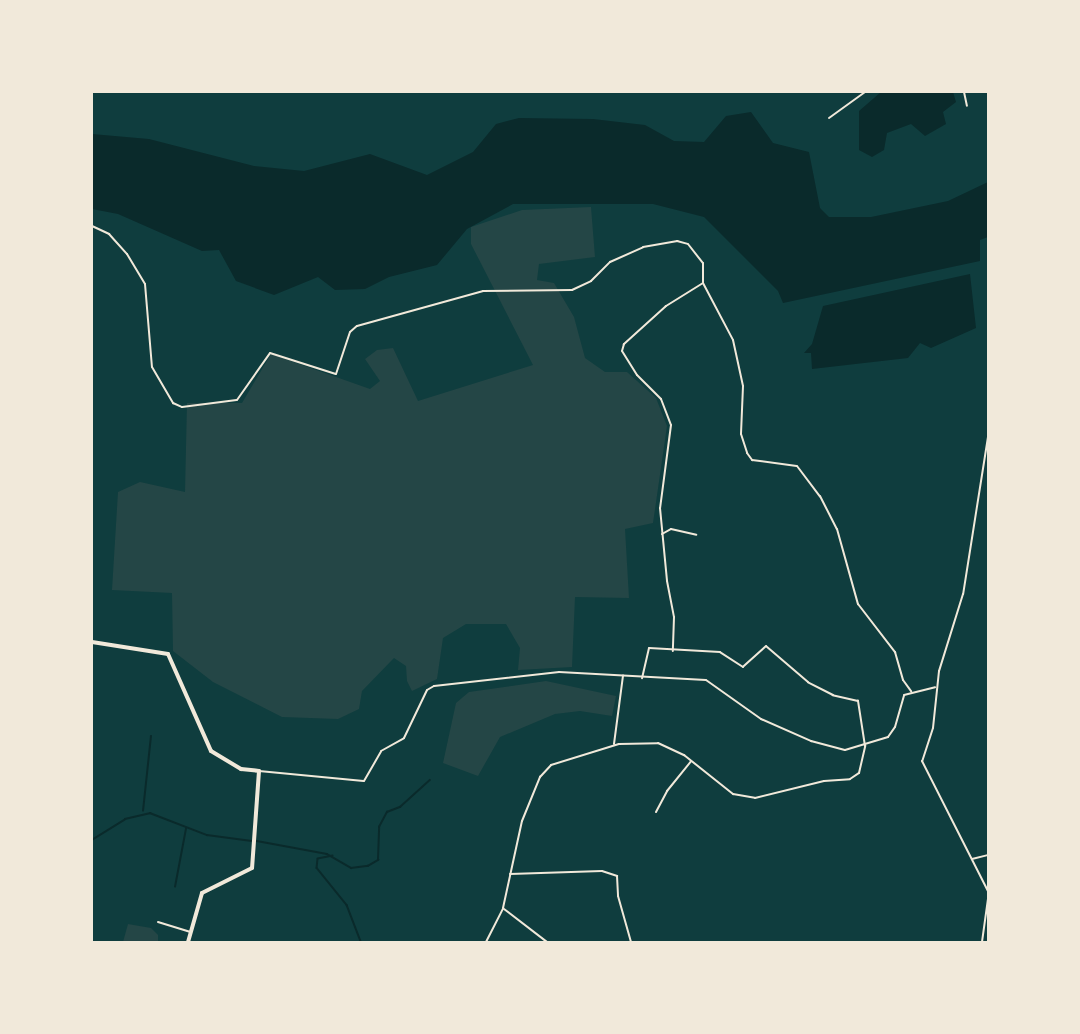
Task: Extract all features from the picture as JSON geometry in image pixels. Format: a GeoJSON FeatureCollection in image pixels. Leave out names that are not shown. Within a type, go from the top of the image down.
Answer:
{"type":"FeatureCollection","features":[{"type":"Feature","properties":{"kind":"main road"},"geometry":{"type":"LineString","coordinates":[[92,642],[168,654],[211,752],[241,769],[259,771],[250,872],[213,884],[202,893],[188,942]]}},
{"type":"Feature","properties":{"kind":"street"},"geometry":{"type":"LineString","coordinates":[[829,118],[865,92]]}},
{"type":"Feature","properties":{"kind":"street"},"geometry":{"type":"LineString","coordinates":[[964,92],[967,106]]}},
{"type":"Feature","properties":{"kind":"street"},"geometry":{"type":"LineString","coordinates":[[92,226],[109,234],[145,284],[152,367],[173,403],[182,406],[215,399],[237,400],[270,353],[336,374],[350,332],[357,326],[483,291],[572,290],[591,281],[621,256],[663,242],[676,241],[695,250],[703,263],[703,283],[733,340],[743,386],[741,434],[747,453],[752,460],[796,466],[819,496],[837,529],[858,604],[895,652],[903,680],[911,691]]}},
{"type":"Feature","properties":{"kind":"street"},"geometry":{"type":"LineString","coordinates":[[673,651],[674,617],[662,534],[661,498],[671,425],[661,399],[643,382],[622,351],[624,344],[666,306],[703,283]]}},
{"type":"Feature","properties":{"kind":"street"},"geometry":{"type":"LineString","coordinates":[[988,437],[963,594],[936,687],[933,728],[922,761],[988,891]]}},
{"type":"Feature","properties":{"kind":"street"},"geometry":{"type":"LineString","coordinates":[[662,534],[671,530],[696,535]]}},
{"type":"Feature","properties":{"kind":"street"},"geometry":{"type":"LineString","coordinates":[[486,942],[503,908],[508,874],[522,821],[543,772],[551,765],[614,746],[658,743],[691,761],[733,794],[760,798],[824,781],[856,777],[865,746],[858,701],[833,695],[808,682],[766,646],[743,667],[720,652],[649,648],[642,678]]}},
{"type":"Feature","properties":{"kind":"street"},"geometry":{"type":"LineString","coordinates":[[259,771],[364,781],[381,751],[404,738],[427,690],[434,686],[559,672],[706,680],[736,704],[788,732],[845,750],[865,746],[888,737],[895,727],[904,695],[911,691],[936,687]]}},
{"type":"Feature","properties":{"kind":"street"},"geometry":{"type":"LineString","coordinates":[[614,746],[623,676]]}},
{"type":"Feature","properties":{"kind":"street"},"geometry":{"type":"LineString","coordinates":[[656,812],[667,791],[691,761]]}},
{"type":"Feature","properties":{"kind":"street"},"geometry":{"type":"LineString","coordinates":[[972,859],[988,855]]}},
{"type":"Feature","properties":{"kind":"street"},"geometry":{"type":"LineString","coordinates":[[508,874],[602,871],[617,876],[618,896],[631,942]]}},
{"type":"Feature","properties":{"kind":"street"},"geometry":{"type":"LineString","coordinates":[[982,942],[988,899]]}},
{"type":"Feature","properties":{"kind":"street"},"geometry":{"type":"LineString","coordinates":[[503,908],[547,942]]}},
{"type":"Feature","properties":{"kind":"street"},"geometry":{"type":"LineString","coordinates":[[158,922],[191,932]]}},
{"type":"Feature","properties":{"kind":"shaded area"},"geometry":{"type":"Polygon","coordinates":[[[881,92],[953,92],[956,102],[943,112],[946,124],[925,136],[911,124],[887,133],[884,150],[872,157],[859,150],[859,111],[881,92]]]}},
{"type":"Feature","properties":{"kind":"shaded area"},"geometry":{"type":"Polygon","coordinates":[[[751,112],[773,143],[809,152],[820,208],[829,217],[871,217],[948,201],[988,182],[988,237],[980,240],[980,261],[783,303],[778,291],[704,217],[653,204],[513,204],[467,229],[437,265],[389,277],[365,289],[335,290],[318,277],[274,295],[236,281],[219,250],[202,251],[118,214],[92,209],[92,134],[149,139],[254,166],[304,171],[370,154],[427,175],[473,152],[496,124],[519,118],[593,119],[645,125],[674,141],[704,142],[726,116],[751,112]]]}},
{"type":"Feature","properties":{"kind":"shaded area"},"geometry":{"type":"Polygon","coordinates":[[[591,207],[595,257],[539,264],[537,280],[554,283],[574,317],[585,358],[605,372],[627,372],[656,398],[667,426],[653,523],[625,529],[629,598],[575,597],[572,667],[518,670],[520,648],[506,624],[466,624],[443,638],[437,679],[412,691],[407,681],[406,666],[394,658],[362,691],[359,709],[338,719],[282,717],[213,682],[173,651],[172,593],[112,590],[118,492],[140,482],[185,492],[187,403],[242,403],[271,354],[370,389],[380,381],[365,359],[377,350],[393,348],[418,401],[533,365],[471,244],[471,227],[522,210],[591,207]]]}},
{"type":"Feature","properties":{"kind":"shaded area"},"geometry":{"type":"Polygon","coordinates":[[[970,274],[976,328],[931,348],[920,343],[908,358],[812,369],[811,353],[804,353],[812,344],[823,306],[970,274]]]}},
{"type":"Feature","properties":{"kind":"shaded area"},"geometry":{"type":"Polygon","coordinates":[[[546,681],[616,696],[612,716],[580,711],[555,714],[500,737],[478,776],[443,763],[456,703],[469,692],[546,681]]]}},
{"type":"Feature","properties":{"kind":"shaded area"},"geometry":{"type":"Polygon","coordinates":[[[128,924],[151,928],[158,935],[158,942],[123,942],[128,924]]]}},
{"type":"Feature","properties":{"kind":"waterway"},"geometry":{"type":"LineString","coordinates":[[143,811],[151,736]]}},
{"type":"Feature","properties":{"kind":"waterway"},"geometry":{"type":"LineString","coordinates":[[257,841],[327,854],[351,868],[368,866],[378,860],[379,827],[387,812],[400,807],[430,780]]}},
{"type":"Feature","properties":{"kind":"waterway"},"geometry":{"type":"LineString","coordinates":[[92,840],[125,819],[150,813],[207,835],[252,841]]}},
{"type":"Feature","properties":{"kind":"waterway"},"geometry":{"type":"LineString","coordinates":[[175,887],[186,829]]}},
{"type":"Feature","properties":{"kind":"waterway"},"geometry":{"type":"LineString","coordinates":[[333,856],[318,859],[317,868],[347,905],[361,942]]}}]}
